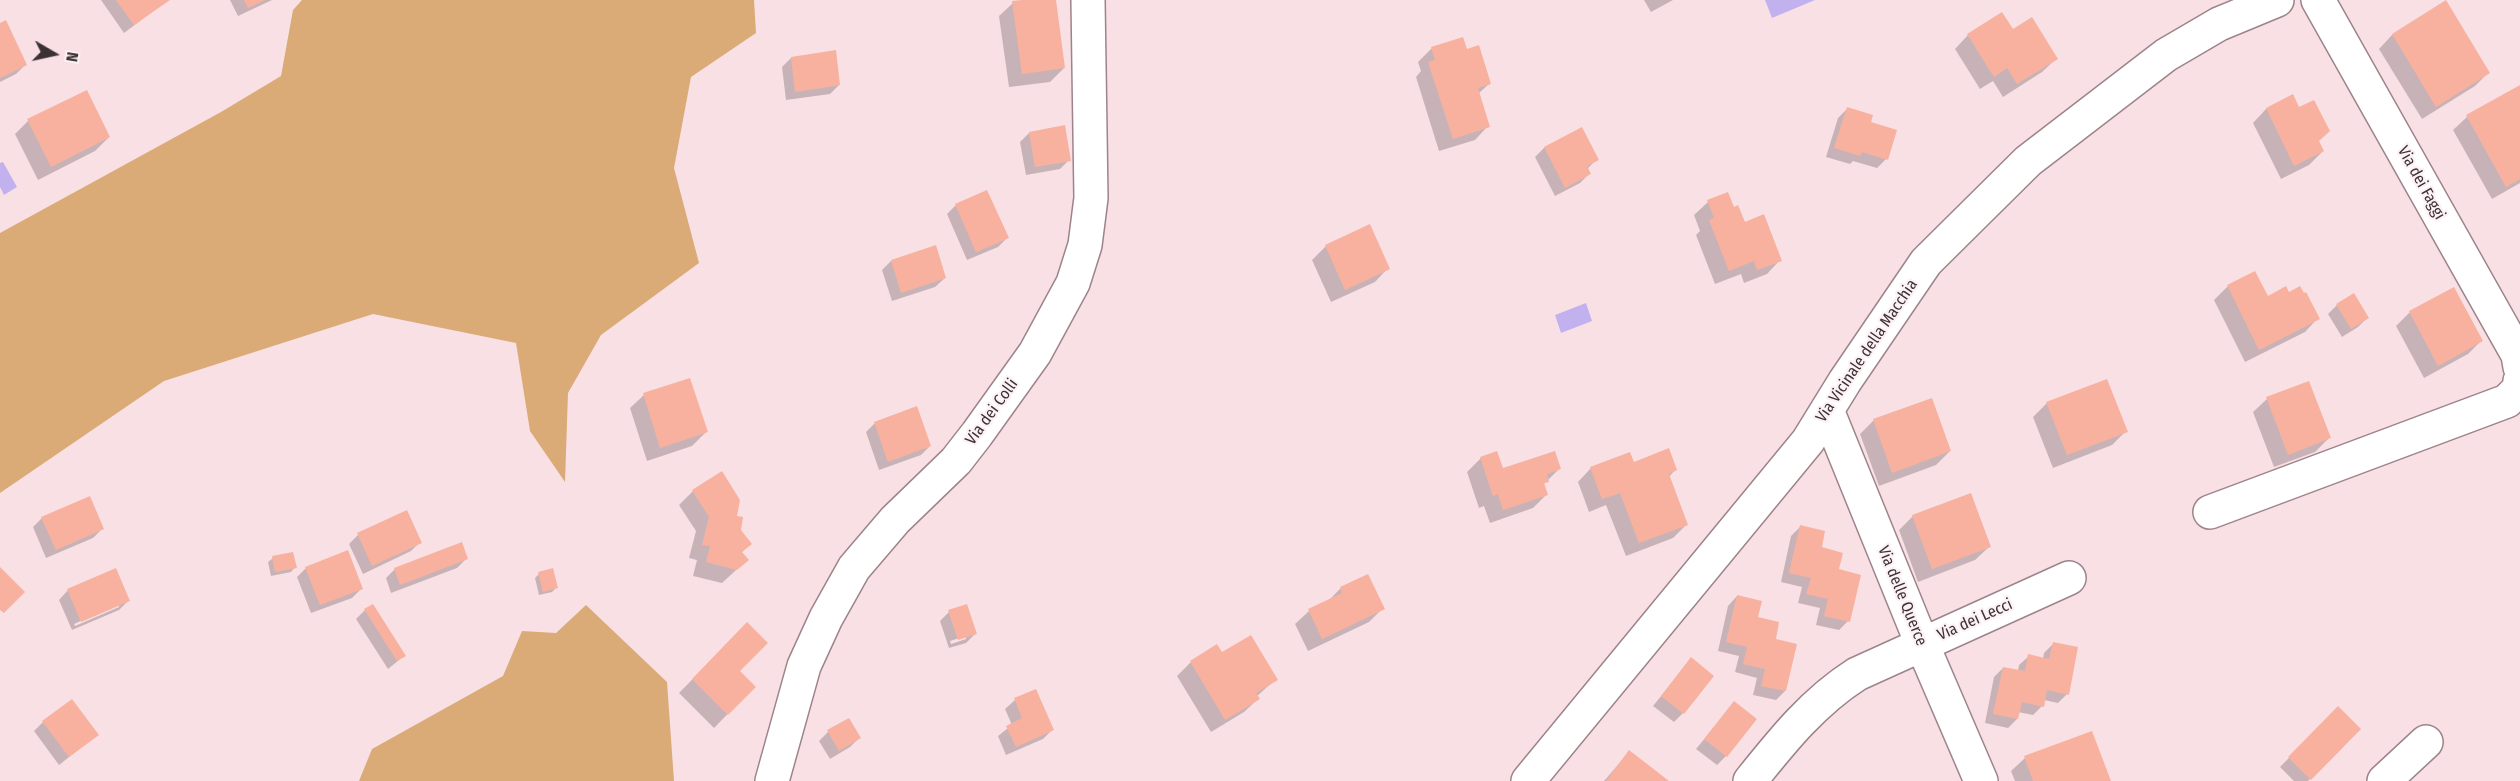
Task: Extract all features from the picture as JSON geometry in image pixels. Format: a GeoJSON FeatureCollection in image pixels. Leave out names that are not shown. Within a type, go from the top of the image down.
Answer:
{"type":"FeatureCollection","features":[{"type":"Feature","properties":{"kind":"street","name":"Via dei Colli"},"geometry":{"type":"LineString","coordinates":[[772,781],[807,659],[829,611],[854,568],[895,520],[956,462],[1035,353],[1073,283],[1085,245],[1091,198],[1088,0]]}},
{"type":"Feature","properties":{"kind":"street","name":"Via Vicinale della Macchia"},"geometry":{"type":"LineString","coordinates":[[1528,781],[1808,441],[1926,262],[2028,161],[2166,55],[2204,31],[2277,0]]}},
{"type":"Feature","properties":{"kind":"street","name":"Via dei Faggi"},"geometry":{"type":"LineString","coordinates":[[2318,0],[2517,355],[2520,379]]}},
{"type":"Feature","properties":{"kind":"street"},"geometry":{"type":"LineString","coordinates":[[2210,512],[2507,401],[2520,379]]}},
{"type":"Feature","properties":{"kind":"street","name":"Via delle Querce"},"geometry":{"type":"LineString","coordinates":[[1827,410],[1922,644],[1981,781]]}},
{"type":"Feature","properties":{"kind":"street","name":"Via dei Lecci"},"geometry":{"type":"LineString","coordinates":[[1750,781],[1795,725],[1828,693],[1857,674],[2068,578]]}},
{"type":"Feature","properties":{"kind":"street"},"geometry":{"type":"LineString","coordinates":[[2384,781],[2426,742]]}},
{"type":"Feature","properties":{"kind":"shaded area"},"geometry":{"type":"Polygon","coordinates":[[[302,0],[754,0],[756,33],[691,77],[674,168],[699,263],[601,335],[568,393],[565,482],[530,431],[516,343],[373,314],[164,381],[0,493],[0,233],[221,112],[281,76],[293,10],[302,0]]]}},
{"type":"Feature","properties":{"kind":"shaded area"},"geometry":{"type":"Polygon","coordinates":[[[1765,0],[1815,0],[1772,18],[1765,0]]]}},
{"type":"Feature","properties":{"kind":"shaded area"},"geometry":{"type":"Polygon","coordinates":[[[3,162],[17,187],[4,195],[0,187],[0,163],[3,162]]]}},
{"type":"Feature","properties":{"kind":"shaded area"},"geometry":{"type":"Polygon","coordinates":[[[1586,303],[1592,321],[1561,333],[1555,315],[1586,303]]]}},
{"type":"Feature","properties":{"kind":"shaded area"},"geometry":{"type":"Polygon","coordinates":[[[586,605],[667,682],[674,781],[359,781],[372,749],[503,676],[522,631],[556,633],[586,605]]]}},
{"type":"Feature","properties":{"kind":"building"},"geometry":{"type":"Polygon","coordinates":[[[116,0],[170,0],[134,25],[116,0]]]}},
{"type":"Feature","properties":{"kind":"building"},"geometry":{"type":"Polygon","coordinates":[[[244,0],[265,0],[248,8],[244,0]]]}},
{"type":"Feature","properties":{"kind":"building"},"geometry":{"type":"Polygon","coordinates":[[[1056,0],[1065,68],[1022,74],[1012,1],[1056,0]]]}},
{"type":"Feature","properties":{"kind":"building"},"geometry":{"type":"Polygon","coordinates":[[[2446,0],[2490,73],[2436,107],[2392,34],[2446,0]]]}},
{"type":"Feature","properties":{"kind":"building"},"geometry":{"type":"Polygon","coordinates":[[[2002,12],[2013,29],[2032,17],[2058,59],[2017,84],[2007,68],[1994,77],[1967,34],[2002,12]]]}},
{"type":"Feature","properties":{"kind":"building"},"geometry":{"type":"Polygon","coordinates":[[[6,20],[27,65],[0,78],[0,23],[6,20]]]}},
{"type":"Feature","properties":{"kind":"building"},"geometry":{"type":"Polygon","coordinates":[[[1463,37],[1467,49],[1479,45],[1491,84],[1478,88],[1490,127],[1453,139],[1428,62],[1435,60],[1431,47],[1463,37]]]}},
{"type":"Feature","properties":{"kind":"building"},"geometry":{"type":"Polygon","coordinates":[[[836,50],[840,85],[795,92],[791,57],[836,50]]]}},
{"type":"Feature","properties":{"kind":"building"},"geometry":{"type":"Polygon","coordinates":[[[2520,85],[2520,179],[2506,187],[2466,115],[2520,85]]]}},
{"type":"Feature","properties":{"kind":"building"},"geometry":{"type":"Polygon","coordinates":[[[87,90],[110,137],[51,167],[27,119],[87,90]]]}},
{"type":"Feature","properties":{"kind":"building"},"geometry":{"type":"Polygon","coordinates":[[[2293,94],[2299,107],[2314,100],[2330,131],[2319,141],[2324,151],[2294,166],[2266,108],[2293,94]]]}},
{"type":"Feature","properties":{"kind":"building"},"geometry":{"type":"Polygon","coordinates":[[[1847,107],[1873,115],[1871,122],[1897,130],[1888,160],[1862,152],[1860,156],[1834,148],[1847,107]]]}},
{"type":"Feature","properties":{"kind":"building"},"geometry":{"type":"Polygon","coordinates":[[[1065,125],[1071,161],[1035,167],[1029,132],[1065,125]]]}},
{"type":"Feature","properties":{"kind":"building"},"geometry":{"type":"Polygon","coordinates":[[[1582,127],[1599,160],[1587,166],[1591,174],[1565,188],[1544,147],[1582,127]]]}},
{"type":"Feature","properties":{"kind":"building"},"geometry":{"type":"Polygon","coordinates":[[[987,190],[1009,238],[976,252],[955,204],[987,190]]]}},
{"type":"Feature","properties":{"kind":"building"},"geometry":{"type":"Polygon","coordinates":[[[1728,192],[1734,207],[1738,205],[1745,222],[1764,214],[1782,261],[1757,270],[1754,261],[1729,271],[1709,220],[1714,218],[1707,200],[1728,192]]]}},
{"type":"Feature","properties":{"kind":"building"},"geometry":{"type":"Polygon","coordinates":[[[1370,224],[1390,269],[1345,290],[1325,245],[1370,224]]]}},
{"type":"Feature","properties":{"kind":"building"},"geometry":{"type":"Polygon","coordinates":[[[936,245],[946,278],[901,293],[891,260],[936,245]]]}},
{"type":"Feature","properties":{"kind":"building"},"geometry":{"type":"Polygon","coordinates":[[[2255,271],[2268,296],[2286,286],[2289,292],[2300,286],[2304,293],[2306,292],[2320,319],[2259,350],[2227,285],[2255,271]]]}},
{"type":"Feature","properties":{"kind":"building"},"geometry":{"type":"Polygon","coordinates":[[[2454,287],[2483,341],[2438,366],[2409,311],[2454,287]]]}},
{"type":"Feature","properties":{"kind":"building"},"geometry":{"type":"Polygon","coordinates":[[[2354,293],[2369,318],[2351,329],[2336,304],[2354,293]]]}},
{"type":"Feature","properties":{"kind":"building"},"geometry":{"type":"Polygon","coordinates":[[[690,378],[708,432],[660,448],[643,393],[690,378]]]}},
{"type":"Feature","properties":{"kind":"building"},"geometry":{"type":"Polygon","coordinates":[[[2107,379],[2128,432],[2067,455],[2046,402],[2107,379]]]}},
{"type":"Feature","properties":{"kind":"building"},"geometry":{"type":"Polygon","coordinates":[[[2309,381],[2331,438],[2288,455],[2266,397],[2309,381]]]}},
{"type":"Feature","properties":{"kind":"building"},"geometry":{"type":"Polygon","coordinates":[[[1932,398],[1951,451],[1892,473],[1873,419],[1932,398]]]}},
{"type":"Feature","properties":{"kind":"building"},"geometry":{"type":"Polygon","coordinates":[[[917,406],[931,446],[888,462],[874,422],[917,406]]]}},
{"type":"Feature","properties":{"kind":"building"},"geometry":{"type":"Polygon","coordinates":[[[1669,448],[1677,470],[1669,474],[1688,525],[1639,543],[1620,493],[1602,499],[1590,467],[1630,452],[1634,462],[1669,448]]]}},
{"type":"Feature","properties":{"kind":"building"},"geometry":{"type":"Polygon","coordinates":[[[1497,451],[1503,468],[1555,451],[1561,469],[1547,474],[1549,482],[1544,483],[1548,495],[1503,510],[1498,494],[1493,496],[1480,457],[1497,451]]]}},
{"type":"Feature","properties":{"kind":"building"},"geometry":{"type":"Polygon","coordinates":[[[722,471],[740,500],[737,516],[743,517],[741,530],[752,544],[742,552],[749,560],[737,570],[706,562],[710,546],[702,545],[709,517],[692,490],[722,471]]]}},
{"type":"Feature","properties":{"kind":"building"},"geometry":{"type":"Polygon","coordinates":[[[1971,493],[1991,547],[1932,569],[1912,515],[1971,493]]]}},
{"type":"Feature","properties":{"kind":"building"},"geometry":{"type":"Polygon","coordinates":[[[90,496],[104,529],[56,550],[41,517],[90,496]]]}},
{"type":"Feature","properties":{"kind":"building"},"geometry":{"type":"Polygon","coordinates":[[[407,510],[422,543],[372,566],[357,533],[407,510]]]}},
{"type":"Feature","properties":{"kind":"building"},"geometry":{"type":"Polygon","coordinates":[[[1800,525],[1825,531],[1822,547],[1843,553],[1839,569],[1861,575],[1850,622],[1824,616],[1828,599],[1806,594],[1811,578],[1789,573],[1800,525]]]}},
{"type":"Feature","properties":{"kind":"building"},"geometry":{"type":"Polygon","coordinates":[[[462,542],[468,559],[400,585],[394,568],[462,542]]]}},
{"type":"Feature","properties":{"kind":"building"},"geometry":{"type":"Polygon","coordinates":[[[348,550],[363,589],[320,605],[305,567],[348,550]]]}},
{"type":"Feature","properties":{"kind":"building"},"geometry":{"type":"Polygon","coordinates":[[[293,552],[297,568],[275,572],[272,556],[293,552]]]}},
{"type":"Feature","properties":{"kind":"building"},"geometry":{"type":"Polygon","coordinates":[[[0,567],[25,592],[4,613],[0,610],[0,567]]]}},
{"type":"Feature","properties":{"kind":"building"},"geometry":{"type":"Polygon","coordinates":[[[116,568],[130,601],[81,622],[67,589],[116,568]]]}},
{"type":"Feature","properties":{"kind":"building"},"geometry":{"type":"Polygon","coordinates":[[[553,568],[558,588],[543,592],[538,572],[553,568]]]}},
{"type":"Feature","properties":{"kind":"building"},"geometry":{"type":"Polygon","coordinates":[[[1368,574],[1385,609],[1322,639],[1308,609],[1342,593],[1340,587],[1368,574]]]}},
{"type":"Feature","properties":{"kind":"building"},"geometry":{"type":"Polygon","coordinates":[[[1737,595],[1762,601],[1758,617],[1779,622],[1776,639],[1797,644],[1786,691],[1761,686],[1765,669],[1743,664],[1747,647],[1726,642],[1737,595]]]}},
{"type":"Feature","properties":{"kind":"building"},"geometry":{"type":"Polygon","coordinates":[[[373,604],[406,656],[397,661],[364,609],[373,604]]]}},
{"type":"Feature","properties":{"kind":"building"},"geometry":{"type":"Polygon","coordinates":[[[967,604],[977,634],[958,640],[948,610],[967,604]]]}},
{"type":"Feature","properties":{"kind":"building"},"geometry":{"type":"Polygon","coordinates":[[[747,622],[768,643],[740,671],[756,687],[728,715],[692,679],[747,622]]]}},
{"type":"Feature","properties":{"kind":"building"},"geometry":{"type":"Polygon","coordinates":[[[1251,635],[1278,680],[1256,693],[1260,699],[1225,720],[1190,661],[1217,644],[1222,652],[1251,635]]]}},
{"type":"Feature","properties":{"kind":"building"},"geometry":{"type":"Polygon","coordinates":[[[2053,642],[2078,647],[2069,695],[2047,690],[2044,707],[2022,702],[2018,719],[1993,714],[2003,667],[2025,671],[2028,654],[2049,659],[2053,642]]]}},
{"type":"Feature","properties":{"kind":"building"},"geometry":{"type":"Polygon","coordinates":[[[1691,657],[1714,676],[1684,714],[1661,696],[1691,657]]]}},
{"type":"Feature","properties":{"kind":"building"},"geometry":{"type":"Polygon","coordinates":[[[1036,689],[1054,730],[1016,747],[1006,726],[1022,718],[1014,698],[1036,689]]]}},
{"type":"Feature","properties":{"kind":"building"},"geometry":{"type":"Polygon","coordinates":[[[72,699],[99,735],[69,757],[42,721],[72,699]]]}},
{"type":"Feature","properties":{"kind":"building"},"geometry":{"type":"Polygon","coordinates":[[[1734,701],[1757,719],[1727,757],[1704,739],[1734,701]]]}},
{"type":"Feature","properties":{"kind":"building"},"geometry":{"type":"Polygon","coordinates":[[[2338,706],[2361,729],[2311,780],[2288,757],[2338,706]]]}},
{"type":"Feature","properties":{"kind":"building"},"geometry":{"type":"Polygon","coordinates":[[[849,718],[861,738],[839,751],[827,730],[849,718]]]}},
{"type":"Feature","properties":{"kind":"building"},"geometry":{"type":"Polygon","coordinates":[[[2092,731],[2111,781],[2033,781],[2024,756],[2092,731]]]}},
{"type":"Feature","properties":{"kind":"building"},"geometry":{"type":"Polygon","coordinates":[[[1629,750],[1669,781],[1606,781],[1629,750]]]}}]}
